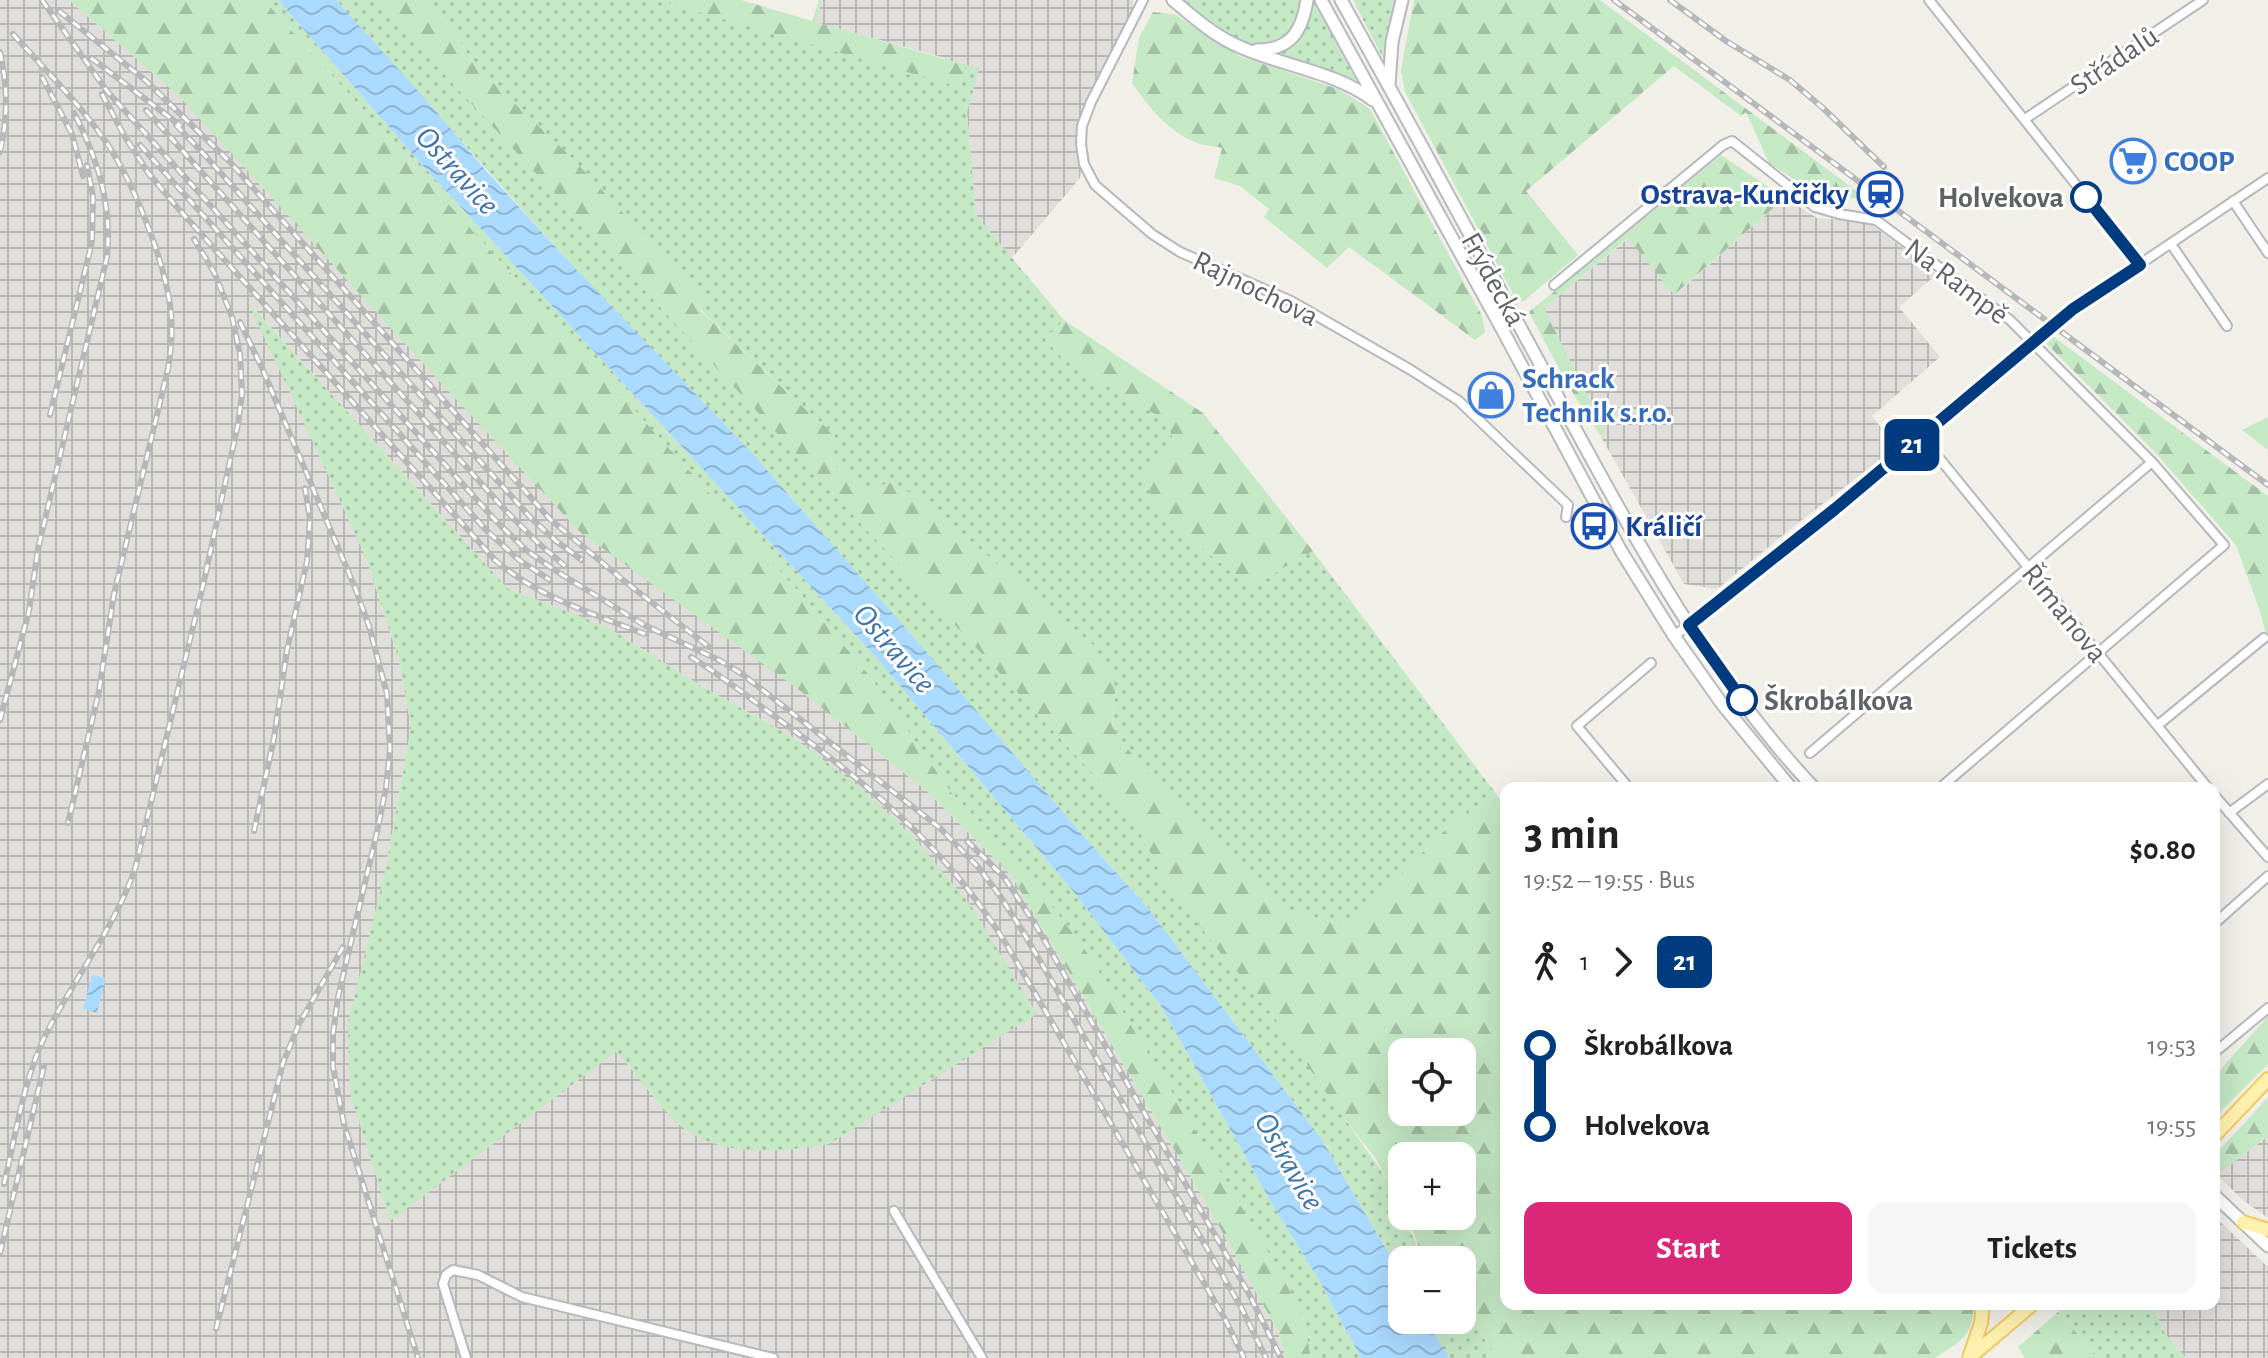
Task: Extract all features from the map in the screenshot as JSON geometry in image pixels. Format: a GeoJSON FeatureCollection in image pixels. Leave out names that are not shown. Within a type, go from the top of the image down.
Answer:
{"type":"FeatureCollection","features":[{"type":"Feature","properties":{"kind":"main road"},"geometry":{"type":"LineString","coordinates":[[1173,0],[1209,29],[1242,49],[1333,77],[1376,103]]}},
{"type":"Feature","properties":{"kind":"main road"},"geometry":{"type":"LineString","coordinates":[[1242,49],[1268,50],[1290,40],[1300,27],[1307,0]]}},
{"type":"Feature","properties":{"kind":"main road","name":"Frýdecká"},"geometry":{"type":"LineString","coordinates":[[1321,0],[1621,551],[1674,636],[1722,704],[1786,782]]}},
{"type":"Feature","properties":{"kind":"main road","name":"Frýdecká"},"geometry":{"type":"LineString","coordinates":[[1341,0],[1636,540],[1737,694],[1809,782]]}},
{"type":"Feature","properties":{"kind":"main road"},"geometry":{"type":"LineString","coordinates":[[1389,86],[1392,42],[1402,0]]}},
{"type":"Feature","properties":{"kind":"main road"},"geometry":{"type":"LineString","coordinates":[[2220,1130],[2268,1079]]}},
{"type":"Feature","properties":{"kind":"main road"},"geometry":{"type":"LineString","coordinates":[[2220,1201],[2268,1246]]}},
{"type":"Feature","properties":{"kind":"main road"},"geometry":{"type":"LineString","coordinates":[[2243,1222],[2268,1230]]}},
{"type":"Feature","properties":{"kind":"main road"},"geometry":{"type":"LineString","coordinates":[[1968,1358],[1978,1335],[1982,1310]]}},
{"type":"Feature","properties":{"kind":"main road"},"geometry":{"type":"LineString","coordinates":[[1968,1358],[2026,1310]]}},
{"type":"Feature","properties":{"kind":"street","name":"Rajnochova"},"geometry":{"type":"LineString","coordinates":[[1143,0],[1082,126],[1084,164],[1095,185],[1152,234],[1180,252],[1291,301],[1459,401],[1568,505],[1566,517]]}},
{"type":"Feature","properties":{"kind":"street"},"geometry":{"type":"LineString","coordinates":[[1929,0],[2140,265]]}},
{"type":"Feature","properties":{"kind":"street","name":"Střádalů"},"geometry":{"type":"LineString","coordinates":[[2025,119],[2203,0]]}},
{"type":"Feature","properties":{"kind":"street","name":"Na Rampě"},"geometry":{"type":"LineString","coordinates":[[1554,285],[1723,145],[1732,141],[1815,207],[1876,220],[2010,320],[2152,462],[2224,545],[2097,652]]}},
{"type":"Feature","properties":{"kind":"street"},"geometry":{"type":"LineString","coordinates":[[1674,636],[1922,437],[2073,309],[2268,178]]}},
{"type":"Feature","properties":{"kind":"street"},"geometry":{"type":"LineString","coordinates":[[2233,201],[2268,253]]}},
{"type":"Feature","properties":{"kind":"street"},"geometry":{"type":"LineString","coordinates":[[2171,244],[2227,326]]}},
{"type":"Feature","properties":{"kind":"street","name":"Římanova"},"geometry":{"type":"LineString","coordinates":[[1922,437],[2203,782]]}},
{"type":"Feature","properties":{"kind":"street"},"geometry":{"type":"LineString","coordinates":[[1810,753],[2152,462]]}},
{"type":"Feature","properties":{"kind":"street"},"geometry":{"type":"LineString","coordinates":[[2158,725],[2264,638]]}},
{"type":"Feature","properties":{"kind":"street"},"geometry":{"type":"LineString","coordinates":[[1947,782],[2097,652]]}},
{"type":"Feature","properties":{"kind":"street"},"geometry":{"type":"LineString","coordinates":[[1624,782],[1577,726],[1651,663]]}},
{"type":"Feature","properties":{"kind":"street"},"geometry":{"type":"LineString","coordinates":[[2229,813],[2268,784]]}},
{"type":"Feature","properties":{"kind":"street"},"geometry":{"type":"LineString","coordinates":[[2220,802],[2268,857]]}},
{"type":"Feature","properties":{"kind":"street"},"geometry":{"type":"LineString","coordinates":[[2220,919],[2268,876]]}},
{"type":"Feature","properties":{"kind":"street"},"geometry":{"type":"LineString","coordinates":[[2220,1048],[2268,1008]]}},
{"type":"Feature","properties":{"kind":"street"},"geometry":{"type":"LineString","coordinates":[[894,1211],[982,1358]]}},
{"type":"Feature","properties":{"kind":"street"},"geometry":{"type":"LineString","coordinates":[[466,1358],[443,1284],[444,1277],[453,1270],[478,1275],[522,1297],[773,1358]]}},
{"type":"Feature","properties":{"kind":"shaded area"},"geometry":{"type":"Polygon","coordinates":[[[0,0],[69,0],[177,94],[235,154],[799,690],[926,790],[1011,875],[1202,1196],[1278,1331],[1286,1358],[0,1358],[0,0]],[[250,304],[365,555],[399,660],[411,727],[386,867],[791,736],[703,687],[607,627],[507,588],[250,304]]]}},
{"type":"Feature","properties":{"kind":"shaded area"},"geometry":{"type":"Polygon","coordinates":[[[822,0],[1133,0],[1133,10],[1087,115],[1080,178],[1011,259],[976,215],[967,113],[945,58],[815,22],[822,0]]]}},
{"type":"Feature","properties":{"kind":"shaded area"},"geometry":{"type":"Polygon","coordinates":[[[1785,198],[1817,218],[1868,222],[1937,274],[1899,307],[1940,357],[1872,416],[1896,447],[1717,589],[1684,584],[1600,435],[1604,432],[1544,308],[1629,238],[1675,295],[1785,198]]]}},
{"type":"Feature","properties":{"kind":"shaded area"},"geometry":{"type":"Polygon","coordinates":[[[2268,1136],[2268,1218],[2244,1201],[2220,1178],[2220,1173],[2268,1136]]]}},
{"type":"Feature","properties":{"kind":"shaded area"},"geometry":{"type":"Polygon","coordinates":[[[2220,1222],[2268,1267],[2268,1358],[2186,1358],[2165,1334],[2155,1311],[2220,1310],[2220,1222]]]}},
{"type":"Feature","properties":{"kind":"green space"},"geometry":{"type":"Polygon","coordinates":[[[69,0],[264,0],[797,590],[868,674],[950,791],[1013,859],[1081,943],[1302,1312],[1311,1358],[1286,1358],[1278,1331],[1202,1196],[1011,875],[926,790],[799,690],[580,532],[177,94],[69,0]]]}},
{"type":"Feature","properties":{"kind":"green space"},"geometry":{"type":"Polygon","coordinates":[[[264,0],[278,0],[423,166],[874,655],[1073,891],[1161,1006],[1361,1358],[1311,1358],[1302,1312],[1081,943],[1013,859],[950,791],[868,674],[797,590],[264,0]]]}},
{"type":"Feature","properties":{"kind":"green space"},"geometry":{"type":"Polygon","coordinates":[[[336,0],[381,0],[494,127],[1133,817],[1164,880],[1261,998],[1386,1178],[1388,1230],[1410,1230],[1417,1246],[1388,1246],[1388,1252],[1322,1140],[1148,908],[790,496],[568,261],[336,0]]]}},
{"type":"Feature","properties":{"kind":"green space"},"geometry":{"type":"Polygon","coordinates":[[[380,0],[423,0],[448,24],[478,69],[570,156],[650,242],[706,294],[698,308],[835,435],[828,449],[833,464],[864,489],[875,490],[888,482],[930,502],[957,530],[1093,645],[1112,672],[1115,692],[1112,726],[1123,743],[1169,799],[1283,910],[1338,923],[1355,920],[1453,822],[1497,795],[1500,799],[1500,1310],[1974,1310],[1968,1332],[1935,1358],[1498,1358],[1476,1327],[1476,1246],[1418,1246],[1412,1230],[1476,1230],[1476,1142],[1388,1142],[1388,1181],[1374,1156],[1338,1110],[1261,998],[1223,956],[1164,880],[1133,817],[442,72],[380,0]]]}},
{"type":"Feature","properties":{"kind":"green space"},"geometry":{"type":"Polygon","coordinates":[[[423,0],[657,0],[960,86],[966,65],[979,68],[967,113],[976,215],[1064,320],[1045,339],[1064,359],[1167,421],[1175,446],[1153,505],[1252,586],[1313,551],[1497,795],[1453,822],[1355,920],[1338,923],[1283,910],[1169,799],[1123,743],[1112,726],[1115,692],[1093,645],[957,530],[930,502],[864,489],[833,464],[828,449],[835,435],[698,307],[706,294],[478,69],[448,24],[423,0]]]}},
{"type":"Feature","properties":{"kind":"green space"},"geometry":{"type":"Polygon","coordinates":[[[657,0],[741,0],[812,21],[819,0],[822,0],[816,22],[966,65],[959,87],[657,0]]]}},
{"type":"Feature","properties":{"kind":"green space"},"geometry":{"type":"Polygon","coordinates":[[[1184,0],[1302,0],[1296,21],[1288,34],[1271,44],[1258,46],[1227,32],[1184,0]]]}},
{"type":"Feature","properties":{"kind":"green space"},"geometry":{"type":"Polygon","coordinates":[[[1313,0],[1358,83],[1319,67],[1271,55],[1291,47],[1302,32],[1313,0]]]}},
{"type":"Feature","properties":{"kind":"green space"},"geometry":{"type":"Polygon","coordinates":[[[1353,0],[1396,0],[1388,29],[1386,64],[1353,0]]]}},
{"type":"Feature","properties":{"kind":"green space"},"geometry":{"type":"Polygon","coordinates":[[[1414,0],[1600,0],[1874,204],[1843,195],[1814,192],[1769,163],[1746,112],[1741,116],[1674,66],[1526,191],[1578,255],[1524,301],[1517,301],[1405,92],[1401,70],[1414,0]]]}},
{"type":"Feature","properties":{"kind":"green space"},"geometry":{"type":"Polygon","coordinates":[[[1153,12],[1174,14],[1239,56],[1341,90],[1370,109],[1482,316],[1485,332],[1475,340],[1349,247],[1327,268],[1264,217],[1269,209],[1240,186],[1214,178],[1222,148],[1197,143],[1168,126],[1132,83],[1139,38],[1153,12]]]}},
{"type":"Feature","properties":{"kind":"green space"},"geometry":{"type":"Polygon","coordinates":[[[1721,155],[1785,198],[1674,295],[1628,238],[1544,308],[1605,432],[1600,435],[1569,387],[1529,312],[1721,155]]]}},
{"type":"Feature","properties":{"kind":"green space"},"geometry":{"type":"Polygon","coordinates":[[[248,302],[507,588],[607,627],[703,687],[791,736],[860,787],[913,837],[969,903],[1037,1014],[829,1144],[788,1150],[726,1147],[688,1131],[672,1118],[616,1052],[390,1221],[350,1093],[348,1024],[386,867],[411,727],[399,660],[365,555],[248,302]]]}},
{"type":"Feature","properties":{"kind":"green space"},"geometry":{"type":"Polygon","coordinates":[[[1064,320],[1203,413],[1313,551],[1252,586],[1153,505],[1146,475],[1175,446],[1167,421],[1064,360],[1045,339],[1064,320]]]}},
{"type":"Feature","properties":{"kind":"green space"},"geometry":{"type":"Polygon","coordinates":[[[2050,334],[2268,496],[2268,642],[2236,545],[2154,451],[2044,341],[2050,334]]]}},
{"type":"Feature","properties":{"kind":"green space"},"geometry":{"type":"Polygon","coordinates":[[[2268,417],[2268,450],[2242,430],[2268,417]]]}},
{"type":"Feature","properties":{"kind":"green space"},"geometry":{"type":"Polygon","coordinates":[[[2268,1016],[2268,1064],[2220,1112],[2220,1070],[2268,1016]]]}},
{"type":"Feature","properties":{"kind":"green space"},"geometry":{"type":"Polygon","coordinates":[[[2268,1097],[2268,1136],[2220,1173],[2220,1149],[2268,1097]]]}},
{"type":"Feature","properties":{"kind":"green space"},"geometry":{"type":"Polygon","coordinates":[[[2154,1310],[2165,1334],[2186,1358],[2099,1358],[2058,1312],[2154,1310]]]}},
{"type":"Feature","properties":{"kind":"green space"},"geometry":{"type":"Polygon","coordinates":[[[2058,1312],[2099,1358],[2025,1358],[2018,1347],[2058,1312]]]}},
{"type":"Feature","properties":{"kind":"green space"},"geometry":{"type":"Polygon","coordinates":[[[1476,1327],[1498,1358],[1449,1358],[1435,1334],[1476,1334],[1476,1327]]]}},
{"type":"Feature","properties":{"kind":"water","name":"Ostravice"},"geometry":{"type":"Polygon","coordinates":[[[278,0],[336,0],[559,251],[752,453],[1148,908],[1322,1140],[1388,1252],[1388,1334],[1435,1334],[1449,1358],[1361,1358],[1161,1006],[1073,891],[874,655],[423,166],[278,0]]]}},
{"type":"Feature","properties":{"kind":"water"},"geometry":{"type":"Polygon","coordinates":[[[92,975],[106,978],[97,1013],[83,1009],[92,975]]]}},
{"type":"Feature","properties":{"kind":"railway"},"geometry":{"type":"LineString","coordinates":[[42,0],[107,91],[496,521],[526,550],[644,625],[742,674],[940,828],[979,868],[1022,930],[1241,1307],[1266,1358]]}},
{"type":"Feature","properties":{"kind":"railway"},"geometry":{"type":"LineString","coordinates":[[1614,0],[2268,485]]}},
{"type":"Feature","properties":{"kind":"railway"},"geometry":{"type":"LineString","coordinates":[[1670,0],[1726,41],[1790,80],[1884,167]]}},
{"type":"Feature","properties":{"kind":"railway"},"geometry":{"type":"LineString","coordinates":[[59,11],[145,80],[229,161],[551,520],[709,647]]}},
{"type":"Feature","properties":{"kind":"railway"},"geometry":{"type":"LineString","coordinates":[[13,34],[61,86],[117,159],[156,248],[172,320],[168,369],[114,594],[99,691],[68,823]]}},
{"type":"Feature","properties":{"kind":"railway"},"geometry":{"type":"LineString","coordinates":[[0,52],[6,102],[0,152]]}},
{"type":"Feature","properties":{"kind":"railway"},"geometry":{"type":"LineString","coordinates":[[91,58],[181,126]]}},
{"type":"Feature","properties":{"kind":"railway"},"geometry":{"type":"LineString","coordinates":[[42,77],[72,134],[83,176]]}},
{"type":"Feature","properties":{"kind":"railway"},"geometry":{"type":"LineString","coordinates":[[102,94],[151,177]]}},
{"type":"Feature","properties":{"kind":"railway"},"geometry":{"type":"LineString","coordinates":[[146,110],[506,511],[565,566]]}},
{"type":"Feature","properties":{"kind":"railway"},"geometry":{"type":"LineString","coordinates":[[0,720],[29,611],[38,549],[107,257],[107,219],[101,183],[74,113]]}},
{"type":"Feature","properties":{"kind":"railway"},"geometry":{"type":"LineString","coordinates":[[176,125],[531,518],[582,560]]}},
{"type":"Feature","properties":{"kind":"railway"},"geometry":{"type":"LineString","coordinates":[[140,145],[486,530],[519,560],[550,580]]}},
{"type":"Feature","properties":{"kind":"railway"},"geometry":{"type":"LineString","coordinates":[[50,415],[92,242],[93,197],[87,165]]}},
{"type":"Feature","properties":{"kind":"railway"},"geometry":{"type":"LineString","coordinates":[[146,170],[495,560],[548,594],[645,634]]}},
{"type":"Feature","properties":{"kind":"railway"},"geometry":{"type":"LineString","coordinates":[[4,1184],[37,1053],[105,934],[135,869],[238,424],[242,394],[240,354],[232,317],[214,272],[194,239]]}},
{"type":"Feature","properties":{"kind":"railway"},"geometry":{"type":"LineString","coordinates":[[240,322],[356,590],[387,694],[390,750],[386,788],[338,997],[333,1067],[344,1124],[418,1358]]}},
{"type":"Feature","properties":{"kind":"railway"},"geometry":{"type":"LineString","coordinates":[[254,831],[274,738],[287,650],[307,561],[310,519],[305,488]]}},
{"type":"Feature","properties":{"kind":"railway"},"geometry":{"type":"LineString","coordinates":[[691,657],[847,771],[906,822],[960,880],[1008,947],[1225,1319],[1244,1358]]}},
{"type":"Feature","properties":{"kind":"railway"},"geometry":{"type":"LineString","coordinates":[[967,841],[1004,877],[1035,924],[1248,1292],[1281,1358]]}},
{"type":"Feature","properties":{"kind":"railway"},"geometry":{"type":"LineString","coordinates":[[216,1329],[283,1063],[299,1024],[343,947]]}},
{"type":"Feature","properties":{"kind":"railway"},"geometry":{"type":"LineString","coordinates":[[0,1253],[44,1066]]}},
{"type":"Feature","properties":{"kind":"bus line","name":"21"},"geometry":{"type":"LineString","coordinates":[[1742,700],[1689,625],[1835,509],[2073,309],[2140,265],[2086,197]]}},
{"type":"Feature","properties":{"kind":"place","name":"COOP"},"geometry":{"type":"Point","coordinates":[2133,161]}},
{"type":"Feature","properties":{"kind":"place","name":"Ostrava-Kunčičky"},"geometry":{"type":"Point","coordinates":[1880,194]}},
{"type":"Feature","properties":{"kind":"place","name":"Holvekova"},"geometry":{"type":"Point","coordinates":[2086,197]}},
{"type":"Feature","properties":{"kind":"place","name":"Schrack Technik s.r.o."},"geometry":{"type":"Point","coordinates":[1491,395]}},
{"type":"Feature","properties":{"kind":"place","name":"Králičí"},"geometry":{"type":"Point","coordinates":[1594,526]}},
{"type":"Feature","properties":{"kind":"place","name":"Škrobálkova"},"geometry":{"type":"Point","coordinates":[1742,700]}}]}
